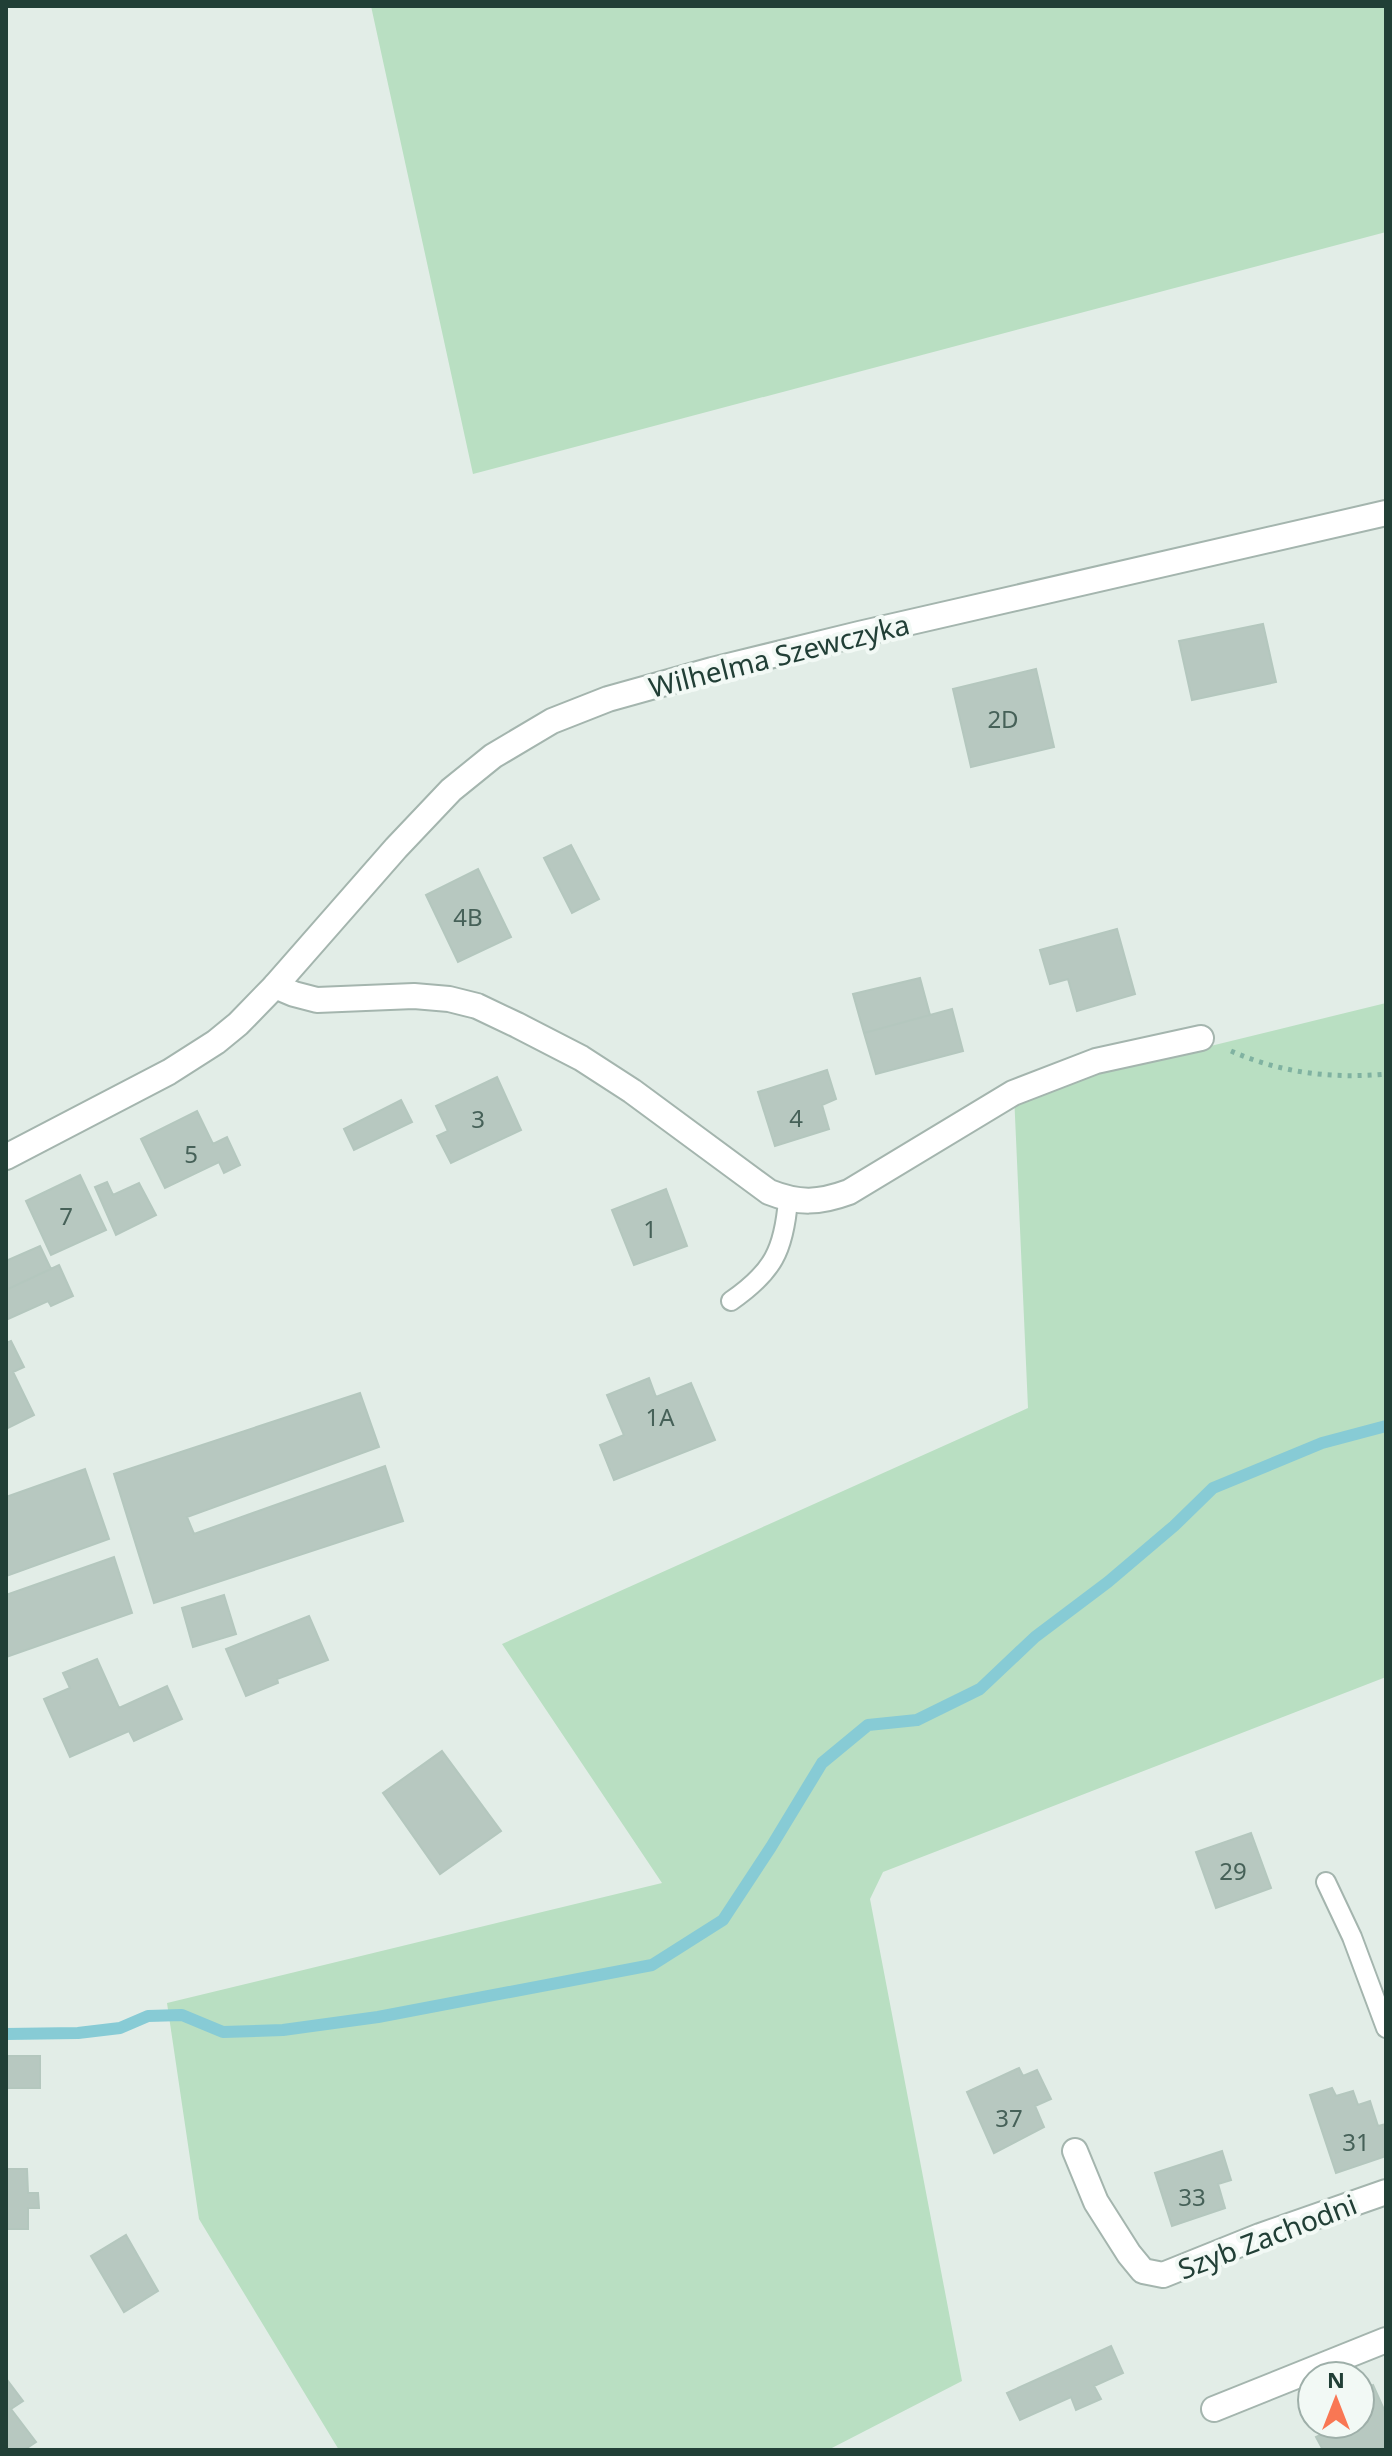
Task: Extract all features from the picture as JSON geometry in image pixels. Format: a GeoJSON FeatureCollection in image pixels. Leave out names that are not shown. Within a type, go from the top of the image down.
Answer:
{"type":"FeatureCollection","features":[{"type":"Feature","properties":{"kind":"street","name":"Wilhelma Szewczyka"},"geometry":{"type":"LineString","coordinates":[[6,1157],[197,1055],[238,1024],[451,790],[493,756],[566,715],[640,689],[830,641],[1386,513]]}},
{"type":"Feature","properties":{"kind":"street"},"geometry":{"type":"LineString","coordinates":[[275,986],[317,1000],[414,996],[449,999],[477,1006],[581,1058],[632,1091],[759,1185],[788,1200],[809,1202],[849,1192],[987,1107],[1047,1079],[1096,1061],[1201,1038]]}},
{"type":"Feature","properties":{"kind":"street","name":"Szyb Zachodni"},"geometry":{"type":"LineString","coordinates":[[1075,2151],[1096,2202],[1129,2254],[1143,2271],[1163,2275],[1260,2236],[1386,2192]]}},
{"type":"Feature","properties":{"kind":"street"},"geometry":{"type":"LineString","coordinates":[[1214,2409],[1386,2340]]}},
{"type":"Feature","properties":{"kind":"lane"},"geometry":{"type":"LineString","coordinates":[[731,1301],[767,1272],[779,1248],[788,1200]]}},
{"type":"Feature","properties":{"kind":"lane"},"geometry":{"type":"LineString","coordinates":[[1326,1882],[1352,1937],[1386,2028]]}},
{"type":"Feature","properties":{"kind":"path"},"geometry":{"type":"LineString","coordinates":[[1201,1038],[1253,1061],[1304,1073],[1350,1077],[1386,1074]]}},
{"type":"Feature","properties":{"kind":"green space"},"geometry":{"type":"Polygon","coordinates":[[[371,6],[1386,6],[1386,232],[473,474],[371,6]]]}},
{"type":"Feature","properties":{"kind":"green space"},"geometry":{"type":"Polygon","coordinates":[[[1386,1003],[1386,1677],[883,1872],[870,1899],[962,2381],[828,2450],[339,2450],[199,2219],[167,2003],[662,1883],[502,1644],[1028,1408],[1014,1094],[1386,1003]]]}},
{"type":"Feature","properties":{"kind":"building"},"geometry":{"type":"Polygon","coordinates":[[[1263,624],[1276,682],[1192,700],[1179,641],[1263,624]]]}},
{"type":"Feature","properties":{"kind":"building"},"geometry":{"type":"Polygon","coordinates":[[[1036,669],[1054,747],[971,767],[953,689],[1036,669]]]}},
{"type":"Feature","properties":{"kind":"building"},"geometry":{"type":"Polygon","coordinates":[[[571,845],[599,899],[572,913],[544,858],[571,845]]]}},
{"type":"Feature","properties":{"kind":"building"},"geometry":{"type":"Polygon","coordinates":[[[478,869],[511,937],[458,962],[426,895],[478,869]]]}},
{"type":"Feature","properties":{"kind":"building"},"geometry":{"type":"Polygon","coordinates":[[[1117,929],[1135,994],[1077,1011],[1068,979],[1050,984],[1040,950],[1117,929]]]}},
{"type":"Feature","properties":{"kind":"building"},"geometry":{"type":"Polygon","coordinates":[[[920,978],[930,1015],[864,1033],[853,994],[920,978]]]}},
{"type":"Feature","properties":{"kind":"building"},"geometry":{"type":"Polygon","coordinates":[[[952,1009],[963,1051],[876,1074],[864,1033],[952,1009]]]}},
{"type":"Feature","properties":{"kind":"building"},"geometry":{"type":"Polygon","coordinates":[[[827,1070],[836,1099],[822,1105],[829,1129],[775,1146],[758,1092],[827,1070]]]}},
{"type":"Feature","properties":{"kind":"building"},"geometry":{"type":"Polygon","coordinates":[[[497,1077],[521,1130],[451,1163],[437,1136],[448,1131],[436,1106],[497,1077]]]}},
{"type":"Feature","properties":{"kind":"building"},"geometry":{"type":"Polygon","coordinates":[[[401,1100],[412,1122],[354,1150],[344,1129],[401,1100]]]}},
{"type":"Feature","properties":{"kind":"building"},"geometry":{"type":"Polygon","coordinates":[[[197,1111],[213,1144],[227,1137],[240,1165],[224,1173],[219,1162],[165,1188],[141,1139],[197,1111]]]}},
{"type":"Feature","properties":{"kind":"building"},"geometry":{"type":"Polygon","coordinates":[[[80,1175],[106,1230],[51,1255],[26,1201],[80,1175]]]}},
{"type":"Feature","properties":{"kind":"building"},"geometry":{"type":"Polygon","coordinates":[[[107,1182],[113,1195],[139,1183],[156,1215],[116,1235],[95,1187],[107,1182]]]}},
{"type":"Feature","properties":{"kind":"building"},"geometry":{"type":"Polygon","coordinates":[[[666,1189],[687,1246],[634,1265],[612,1210],[666,1189]]]}},
{"type":"Feature","properties":{"kind":"building"},"geometry":{"type":"Polygon","coordinates":[[[40,1246],[51,1269],[6,1290],[6,1261],[40,1246]]]}},
{"type":"Feature","properties":{"kind":"building"},"geometry":{"type":"Polygon","coordinates":[[[59,1265],[73,1296],[51,1306],[48,1301],[6,1320],[6,1290],[59,1265]]]}},
{"type":"Feature","properties":{"kind":"building"},"geometry":{"type":"Polygon","coordinates":[[[11,1341],[24,1367],[13,1372],[34,1415],[6,1429],[6,1343],[11,1341]]]}},
{"type":"Feature","properties":{"kind":"building"},"geometry":{"type":"Polygon","coordinates":[[[649,1378],[656,1397],[691,1383],[715,1440],[614,1480],[600,1445],[624,1435],[607,1395],[649,1378]]]}},
{"type":"Feature","properties":{"kind":"building"},"geometry":{"type":"Polygon","coordinates":[[[360,1393],[379,1447],[187,1517],[194,1534],[385,1466],[403,1521],[154,1603],[114,1474],[360,1393]]]}},
{"type":"Feature","properties":{"kind":"building"},"geometry":{"type":"Polygon","coordinates":[[[85,1469],[109,1539],[6,1576],[6,1497],[85,1469]]]}},
{"type":"Feature","properties":{"kind":"building"},"geometry":{"type":"Polygon","coordinates":[[[114,1557],[132,1613],[6,1657],[6,1595],[114,1557]]]}},
{"type":"Feature","properties":{"kind":"building"},"geometry":{"type":"Polygon","coordinates":[[[224,1595],[236,1634],[193,1647],[182,1608],[224,1595]]]}},
{"type":"Feature","properties":{"kind":"building"},"geometry":{"type":"Polygon","coordinates":[[[309,1616],[328,1660],[277,1679],[278,1683],[246,1696],[226,1649],[309,1616]]]}},
{"type":"Feature","properties":{"kind":"building"},"geometry":{"type":"Polygon","coordinates":[[[97,1659],[119,1708],[167,1686],[182,1719],[134,1741],[129,1731],[70,1757],[44,1699],[70,1688],[63,1673],[97,1659]]]}},
{"type":"Feature","properties":{"kind":"building"},"geometry":{"type":"Polygon","coordinates":[[[442,1751],[501,1831],[440,1874],[383,1793],[442,1751]]]}},
{"type":"Feature","properties":{"kind":"building"},"geometry":{"type":"Polygon","coordinates":[[[1251,1833],[1271,1888],[1216,1908],[1196,1852],[1251,1833]]]}},
{"type":"Feature","properties":{"kind":"building"},"geometry":{"type":"Polygon","coordinates":[[[6,2056],[40,2056],[40,2088],[6,2088],[6,2056]]]}},
{"type":"Feature","properties":{"kind":"building"},"geometry":{"type":"Polygon","coordinates":[[[1019,2068],[1023,2076],[1037,2070],[1051,2099],[1035,2106],[1044,2127],[994,2153],[967,2092],[1019,2068]]]}},
{"type":"Feature","properties":{"kind":"building"},"geometry":{"type":"Polygon","coordinates":[[[1332,2088],[1336,2096],[1353,2091],[1358,2105],[1370,2101],[1378,2126],[1386,2124],[1386,2156],[1336,2173],[1310,2095],[1332,2088]]]}},
{"type":"Feature","properties":{"kind":"building"},"geometry":{"type":"Polygon","coordinates":[[[1222,2151],[1231,2180],[1218,2184],[1225,2208],[1172,2226],[1155,2173],[1222,2151]]]}},
{"type":"Feature","properties":{"kind":"building"},"geometry":{"type":"Polygon","coordinates":[[[6,2169],[27,2169],[28,2193],[38,2193],[39,2208],[28,2208],[28,2229],[6,2229],[6,2169]]]}},
{"type":"Feature","properties":{"kind":"building"},"geometry":{"type":"Polygon","coordinates":[[[126,2235],[158,2291],[124,2312],[91,2256],[126,2235]]]}},
{"type":"Feature","properties":{"kind":"building"},"geometry":{"type":"Polygon","coordinates":[[[1111,2346],[1123,2373],[1094,2386],[1101,2399],[1076,2410],[1071,2397],[1020,2420],[1007,2393],[1111,2346]]]}},
{"type":"Feature","properties":{"kind":"building"},"geometry":{"type":"Polygon","coordinates":[[[8,2381],[23,2401],[11,2409],[36,2442],[24,2450],[6,2450],[8,2381]]]}},
{"type":"Feature","properties":{"kind":"building"},"geometry":{"type":"Polygon","coordinates":[[[1376,2392],[1386,2414],[1386,2447],[1378,2450],[1323,2450],[1318,2440],[1376,2440],[1376,2392]]]}},
{"type":"Feature","properties":{"kind":"waterway"},"geometry":{"type":"LineString","coordinates":[[6,2034],[78,2033],[120,2028],[148,2016],[182,2015],[223,2032],[283,2030],[378,2017],[652,1965],[723,1920],[822,1763],[868,1725],[917,1720],[980,1689],[1035,1637],[1108,1582],[1213,1488],[1322,1443],[1386,1426]]}}]}
